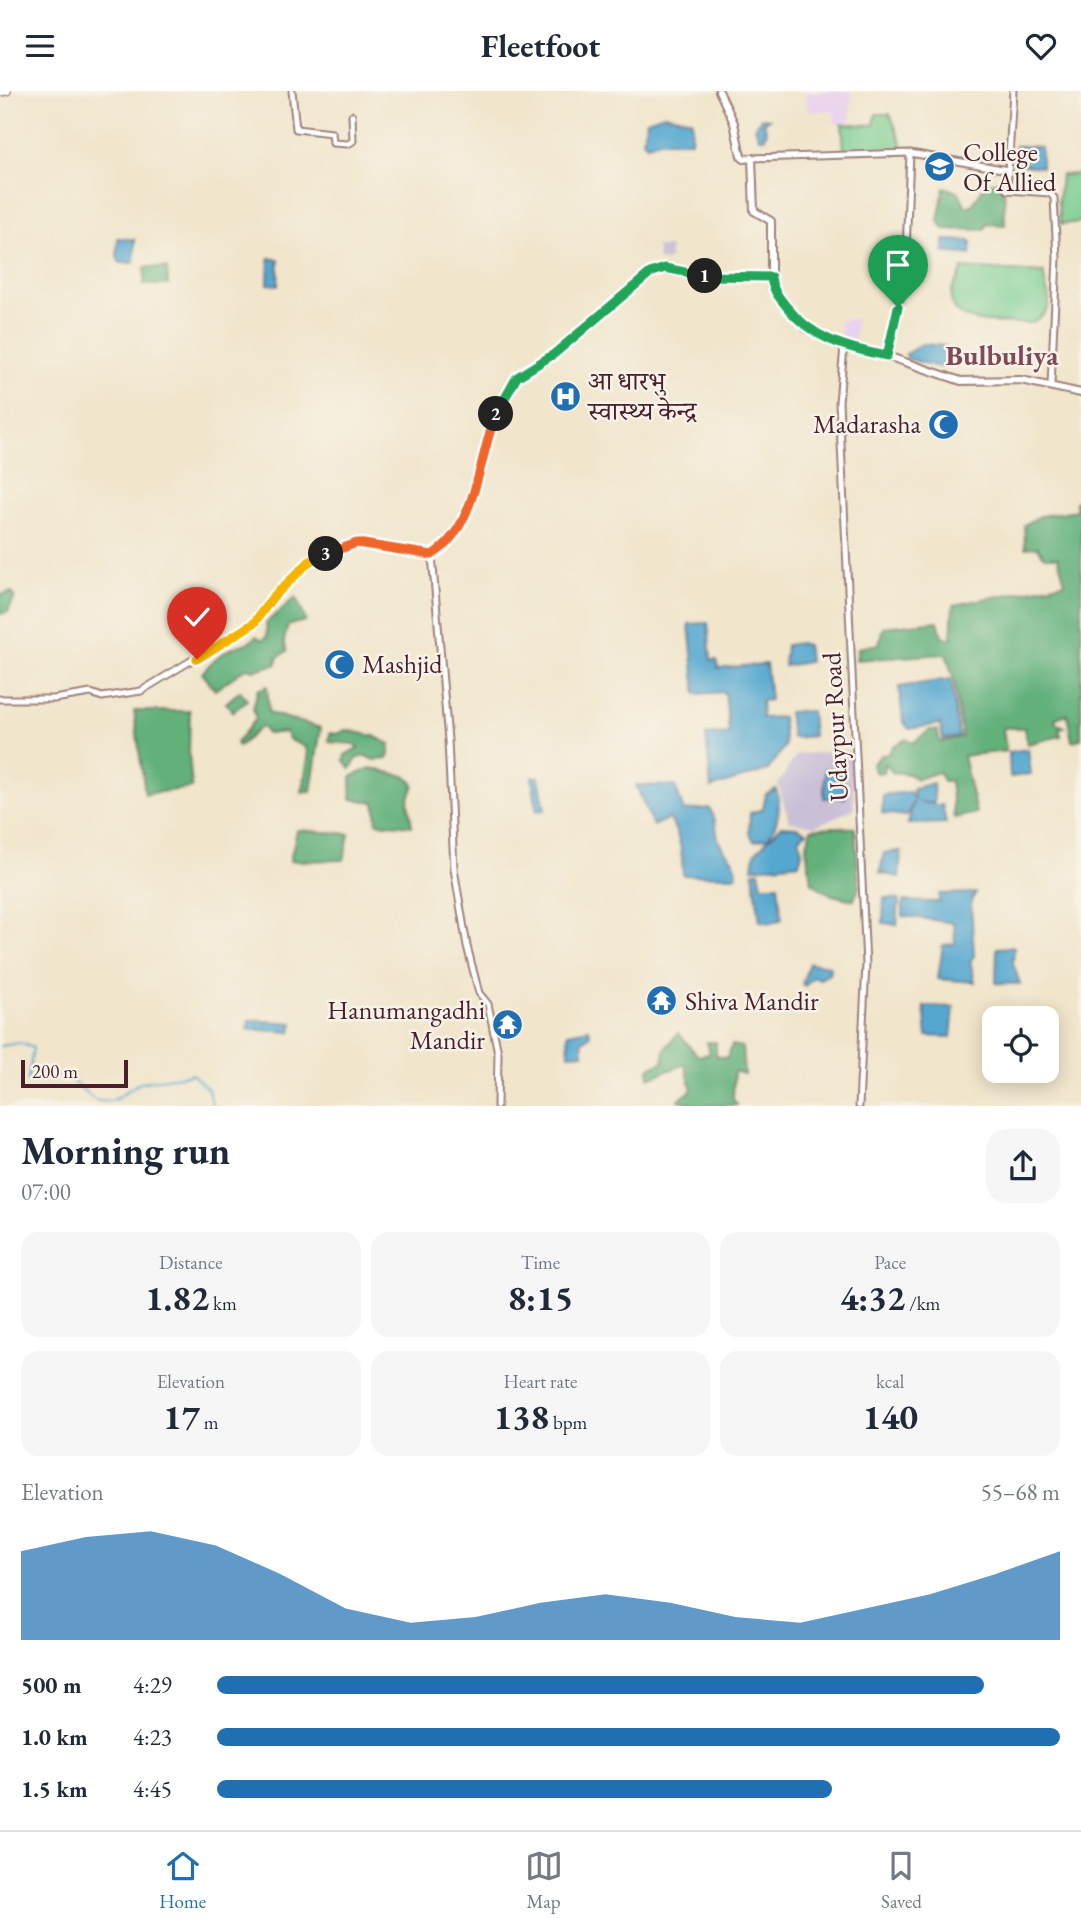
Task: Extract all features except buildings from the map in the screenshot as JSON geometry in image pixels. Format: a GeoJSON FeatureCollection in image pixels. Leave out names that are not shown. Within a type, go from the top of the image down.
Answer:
{"type":"FeatureCollection","features":[{"type":"Feature","properties":{"kind":"main road"},"geometry":{"type":"LineString","coordinates":[[0,92],[7,91]]}},
{"type":"Feature","properties":{"kind":"main road"},"geometry":{"type":"LineString","coordinates":[[719,91],[734,123],[741,156],[744,159],[752,158],[754,211],[771,221],[771,286],[799,322],[844,347],[887,356],[961,381],[1021,380],[1081,393]]}},
{"type":"Feature","properties":{"kind":"street"},"geometry":{"type":"LineString","coordinates":[[292,91],[296,129],[332,133],[333,143],[348,144],[353,141],[352,115]]}},
{"type":"Feature","properties":{"kind":"street"},"geometry":{"type":"LineString","coordinates":[[1013,91],[1007,190],[1050,193],[1054,198],[1057,258],[1051,385]]}},
{"type":"Feature","properties":{"kind":"street"},"geometry":{"type":"LineString","coordinates":[[752,158],[910,153],[1009,170]]}},
{"type":"Feature","properties":{"kind":"street"},"geometry":{"type":"LineString","coordinates":[[887,356],[901,295],[906,251],[910,153]]}},
{"type":"Feature","properties":{"kind":"street"},"geometry":{"type":"LineString","coordinates":[[0,699],[54,699],[91,693],[102,697],[141,691],[254,623],[272,598],[316,558],[357,543],[432,555],[442,548],[462,525],[495,416],[517,377],[554,354],[658,269],[707,277],[771,277]]}},
{"type":"Feature","properties":{"kind":"street","name":"Udaypur Road"},"geometry":{"type":"LineString","coordinates":[[844,347],[839,403],[866,964],[859,1105]]}},
{"type":"Feature","properties":{"kind":"street"},"geometry":{"type":"LineString","coordinates":[[432,555],[448,740],[454,869],[467,946],[480,993],[488,1004],[498,1053],[497,1105]]}},
{"type":"Feature","properties":{"kind":"shaded area"},"geometry":{"type":"Polygon","coordinates":[[[805,91],[852,91],[850,122],[835,124],[834,111],[808,111],[805,91]]]}},
{"type":"Feature","properties":{"kind":"shaded area"},"geometry":{"type":"Polygon","coordinates":[[[654,247],[670,247],[670,258],[666,262],[657,259],[658,250],[654,247]]]}},
{"type":"Feature","properties":{"kind":"shaded area"},"geometry":{"type":"Polygon","coordinates":[[[856,319],[854,343],[841,341],[840,320],[856,319]]]}},
{"type":"Feature","properties":{"kind":"shaded area"},"geometry":{"type":"Polygon","coordinates":[[[847,751],[852,756],[854,809],[815,826],[789,821],[778,784],[797,754],[847,751]]]}},
{"type":"Feature","properties":{"kind":"green space"},"geometry":{"type":"Polygon","coordinates":[[[876,114],[890,114],[905,151],[844,151],[842,124],[874,125],[876,114]]]}},
{"type":"Feature","properties":{"kind":"green space"},"geometry":{"type":"Polygon","coordinates":[[[1081,174],[1081,222],[1061,224],[1058,203],[1061,175],[1081,174]]]}},
{"type":"Feature","properties":{"kind":"green space"},"geometry":{"type":"Polygon","coordinates":[[[1004,180],[1005,225],[987,224],[984,230],[944,229],[938,221],[944,187],[959,192],[966,207],[972,205],[986,184],[1004,180]]]}},
{"type":"Feature","properties":{"kind":"green space"},"geometry":{"type":"Polygon","coordinates":[[[145,267],[167,268],[168,285],[144,285],[145,267]]]}},
{"type":"Feature","properties":{"kind":"green space"},"geometry":{"type":"Polygon","coordinates":[[[962,268],[1044,273],[1049,299],[1047,310],[1032,323],[984,322],[961,315],[954,308],[951,298],[952,289],[962,268]]]}},
{"type":"Feature","properties":{"kind":"green space"},"geometry":{"type":"Polygon","coordinates":[[[1081,500],[1081,739],[1072,741],[1067,714],[1056,718],[1055,722],[1064,727],[1059,728],[1061,736],[1027,744],[1024,728],[1003,728],[1006,751],[963,756],[976,813],[954,818],[950,781],[943,781],[939,772],[917,779],[908,774],[892,772],[885,763],[883,772],[876,773],[872,765],[881,755],[888,754],[893,746],[906,739],[913,743],[930,730],[937,730],[940,742],[962,737],[954,680],[946,654],[856,660],[858,648],[879,644],[883,627],[938,621],[942,636],[951,639],[953,605],[1065,583],[1058,557],[1044,557],[1038,547],[1025,548],[1024,525],[1040,516],[1077,510],[1075,502],[1081,500]]]}},
{"type":"Feature","properties":{"kind":"green space"},"geometry":{"type":"Polygon","coordinates":[[[12,592],[15,597],[8,612],[0,614],[0,595],[12,592]]]}},
{"type":"Feature","properties":{"kind":"green space"},"geometry":{"type":"Polygon","coordinates":[[[296,597],[306,621],[288,625],[284,641],[287,651],[277,658],[277,664],[255,670],[246,668],[215,690],[202,673],[205,669],[226,652],[256,636],[263,640],[267,636],[266,623],[296,597]]]}},
{"type":"Feature","properties":{"kind":"green space"},"geometry":{"type":"Polygon","coordinates":[[[267,686],[269,713],[321,728],[311,791],[302,792],[308,759],[306,747],[290,740],[285,732],[267,734],[262,726],[238,747],[236,743],[256,719],[253,708],[258,690],[267,686]]]}},
{"type":"Feature","properties":{"kind":"green space"},"geometry":{"type":"Polygon","coordinates":[[[240,691],[247,700],[233,712],[226,703],[240,691]]]}},
{"type":"Feature","properties":{"kind":"green space"},"geometry":{"type":"Polygon","coordinates":[[[134,711],[190,711],[189,755],[192,788],[145,794],[134,711]]]}},
{"type":"Feature","properties":{"kind":"green space"},"geometry":{"type":"Polygon","coordinates":[[[346,730],[374,736],[390,744],[388,759],[374,760],[366,756],[357,758],[351,769],[344,761],[345,755],[358,748],[354,744],[329,742],[330,733],[337,734],[346,730]]]}},
{"type":"Feature","properties":{"kind":"green space"},"geometry":{"type":"Polygon","coordinates":[[[370,768],[408,777],[414,785],[408,801],[412,826],[377,823],[375,802],[351,799],[351,777],[370,768]]]}},
{"type":"Feature","properties":{"kind":"green space"},"geometry":{"type":"Polygon","coordinates":[[[855,828],[859,887],[854,900],[832,895],[812,883],[806,848],[811,829],[855,828]]]}},
{"type":"Feature","properties":{"kind":"green space"},"geometry":{"type":"Polygon","coordinates":[[[297,830],[349,834],[344,860],[290,861],[297,830]]]}},
{"type":"Feature","properties":{"kind":"green space"},"geometry":{"type":"Polygon","coordinates":[[[678,1033],[698,1056],[710,1054],[707,1042],[716,1042],[716,1056],[727,1058],[732,1045],[742,1047],[744,1074],[734,1071],[733,1099],[737,1105],[691,1105],[678,1100],[692,1090],[685,1064],[649,1078],[649,1068],[663,1062],[665,1049],[678,1033]]]}},
{"type":"Feature","properties":{"kind":"water"},"geometry":{"type":"Polygon","coordinates":[[[664,114],[692,120],[691,141],[659,141],[647,145],[643,141],[647,120],[664,114]]]}},
{"type":"Feature","properties":{"kind":"water"},"geometry":{"type":"Polygon","coordinates":[[[761,118],[769,119],[764,122],[767,133],[764,138],[759,138],[755,127],[761,118]]]}},
{"type":"Feature","properties":{"kind":"water"},"geometry":{"type":"Polygon","coordinates":[[[1015,146],[1041,147],[1041,167],[1014,164],[1015,146]]]}},
{"type":"Feature","properties":{"kind":"water"},"geometry":{"type":"Polygon","coordinates":[[[118,238],[135,240],[134,263],[120,263],[117,257],[118,238]]]}},
{"type":"Feature","properties":{"kind":"water"},"geometry":{"type":"Polygon","coordinates":[[[944,240],[971,241],[971,255],[944,252],[944,240]]]}},
{"type":"Feature","properties":{"kind":"water"},"geometry":{"type":"Polygon","coordinates":[[[269,258],[279,260],[278,285],[268,284],[269,258]]]}},
{"type":"Feature","properties":{"kind":"water"},"geometry":{"type":"Polygon","coordinates":[[[922,344],[945,346],[943,368],[907,359],[906,354],[922,344]]]}},
{"type":"Feature","properties":{"kind":"water"},"geometry":{"type":"Polygon","coordinates":[[[708,623],[711,660],[717,660],[718,668],[766,664],[770,700],[761,701],[762,718],[782,717],[785,746],[768,770],[711,788],[706,735],[729,733],[725,692],[696,694],[689,624],[708,623]]]}},
{"type":"Feature","properties":{"kind":"water"},"geometry":{"type":"Polygon","coordinates":[[[786,645],[807,645],[809,662],[784,666],[786,645]]]}},
{"type":"Feature","properties":{"kind":"water"},"geometry":{"type":"Polygon","coordinates":[[[951,679],[959,737],[943,739],[940,724],[909,729],[903,721],[899,687],[951,679]]]}},
{"type":"Feature","properties":{"kind":"water"},"geometry":{"type":"Polygon","coordinates":[[[811,711],[813,736],[792,738],[788,712],[811,711]]]}},
{"type":"Feature","properties":{"kind":"water"},"geometry":{"type":"Polygon","coordinates":[[[1028,749],[1031,774],[1010,777],[1009,752],[1028,749]]]}},
{"type":"Feature","properties":{"kind":"water"},"geometry":{"type":"Polygon","coordinates":[[[825,769],[840,770],[845,798],[824,798],[825,769]]]}},
{"type":"Feature","properties":{"kind":"water"},"geometry":{"type":"Polygon","coordinates":[[[532,777],[539,777],[545,810],[537,811],[532,777]]]}},
{"type":"Feature","properties":{"kind":"water"},"geometry":{"type":"Polygon","coordinates":[[[933,783],[934,803],[918,802],[942,805],[946,823],[908,824],[914,800],[907,816],[882,813],[883,795],[910,792],[914,799],[913,788],[933,783]]]}},
{"type":"Feature","properties":{"kind":"water"},"geometry":{"type":"Polygon","coordinates":[[[636,785],[675,786],[684,811],[709,808],[715,820],[721,846],[735,865],[736,876],[683,875],[680,845],[673,825],[669,818],[653,826],[636,785]]]}},
{"type":"Feature","properties":{"kind":"water"},"geometry":{"type":"Polygon","coordinates":[[[776,789],[779,808],[775,826],[768,838],[754,841],[749,832],[750,813],[763,809],[766,794],[776,789]]]}},
{"type":"Feature","properties":{"kind":"water"},"geometry":{"type":"Polygon","coordinates":[[[781,826],[797,827],[807,832],[799,838],[802,853],[799,863],[753,868],[755,853],[781,826]]]}},
{"type":"Feature","properties":{"kind":"water"},"geometry":{"type":"Polygon","coordinates":[[[901,851],[899,877],[880,873],[884,853],[901,851]]]}},
{"type":"Feature","properties":{"kind":"water"},"geometry":{"type":"Polygon","coordinates":[[[759,871],[762,885],[778,885],[782,919],[771,923],[760,921],[753,872],[759,871]]]}},
{"type":"Feature","properties":{"kind":"water"},"geometry":{"type":"Polygon","coordinates":[[[976,893],[971,901],[974,956],[970,961],[975,982],[938,979],[943,945],[955,944],[954,923],[903,916],[903,901],[939,902],[939,894],[976,893]]]}},
{"type":"Feature","properties":{"kind":"water"},"geometry":{"type":"Polygon","coordinates":[[[884,898],[899,899],[897,925],[883,923],[884,898]]]}},
{"type":"Feature","properties":{"kind":"water"},"geometry":{"type":"Polygon","coordinates":[[[1014,947],[1013,963],[1020,984],[996,983],[997,948],[1014,947]]]}},
{"type":"Feature","properties":{"kind":"water"},"geometry":{"type":"Polygon","coordinates":[[[809,963],[830,966],[829,974],[820,979],[814,977],[805,986],[802,984],[809,963]]]}},
{"type":"Feature","properties":{"kind":"water"},"geometry":{"type":"Polygon","coordinates":[[[924,1006],[954,1007],[951,1037],[927,1036],[924,1006]]]}},
{"type":"Feature","properties":{"kind":"water"},"geometry":{"type":"Polygon","coordinates":[[[249,1020],[293,1023],[291,1032],[247,1029],[249,1020]]]}},
{"type":"Feature","properties":{"kind":"water"},"geometry":{"type":"Polygon","coordinates":[[[589,1029],[590,1035],[582,1042],[583,1053],[569,1054],[568,1033],[589,1029]]]}},
{"type":"Feature","properties":{"kind":"waterway"},"geometry":{"type":"LineString","coordinates":[[0,1046],[20,1043],[33,1048],[28,1080],[31,1082],[61,1074],[95,1100],[109,1101],[142,1083],[192,1074],[208,1089],[213,1106]]}},
{"type":"Feature","properties":{"kind":"place","name":"College Of Allied"},"geometry":{"type":"Point","coordinates":[940,167]}},
{"type":"Feature","properties":{"kind":"place","name":"आ धारभु स्वास्थ्य केन्द्र"},"geometry":{"type":"Point","coordinates":[565,396]}},
{"type":"Feature","properties":{"kind":"place","name":"Madarasha"},"geometry":{"type":"Point","coordinates":[944,424]}},
{"type":"Feature","properties":{"kind":"place","name":"Mashjid"},"geometry":{"type":"Point","coordinates":[339,664]}},
{"type":"Feature","properties":{"kind":"place","name":"Shiva Mandir"},"geometry":{"type":"Point","coordinates":[662,1001]}},
{"type":"Feature","properties":{"kind":"place","name":"Hanumangadhi Mandir"},"geometry":{"type":"Point","coordinates":[508,1025]}},
{"type":"Feature","properties":{"kind":"district","name":"Bulbuliya"},"geometry":{"type":"Point","coordinates":[1002,355]}},
{"type":"Feature","properties":{"kind":"route"},"geometry":{"type":"LineString","coordinates":[[197,659],[254,623],[272,598],[316,558],[357,543],[432,555],[442,548],[462,525],[495,416],[517,377],[554,354],[650,273],[665,268],[707,277],[771,277],[771,286],[806,328],[844,347],[887,356],[898,307]]}}]}
